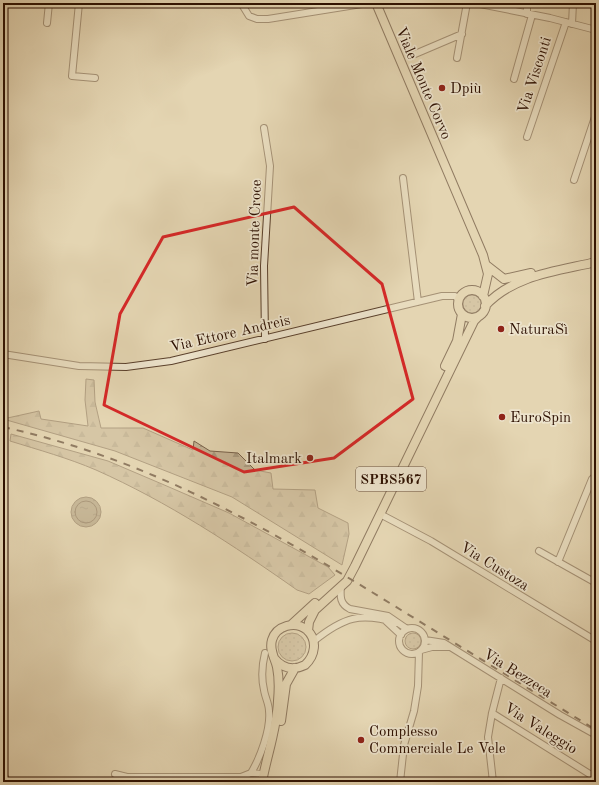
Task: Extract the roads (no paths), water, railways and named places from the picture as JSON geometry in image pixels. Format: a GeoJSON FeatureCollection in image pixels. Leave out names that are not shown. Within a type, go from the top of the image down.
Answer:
{"type":"FeatureCollection","features":[{"type":"Feature","properties":{"kind":"main road","name":"Viale Monte Corvo"},"geometry":{"type":"LineString","coordinates":[[376,3],[486,265]]}},
{"type":"Feature","properties":{"kind":"main road"},"geometry":{"type":"LineString","coordinates":[[478,246],[482,277],[479,286],[464,292],[459,300],[458,306],[462,314],[468,317],[479,316],[486,306],[501,292],[523,280],[596,262]]}},
{"type":"Feature","properties":{"kind":"main road"},"geometry":{"type":"LineString","coordinates":[[486,265],[504,279],[596,258]]}},
{"type":"Feature","properties":{"kind":"main road"},"geometry":{"type":"LineString","coordinates":[[486,265],[488,274],[484,296],[486,306]]}},
{"type":"Feature","properties":{"kind":"main road"},"geometry":{"type":"LineString","coordinates":[[484,296],[523,275]]}},
{"type":"Feature","properties":{"kind":"main road"},"geometry":{"type":"LineString","coordinates":[[472,290],[484,296]]}},
{"type":"Feature","properties":{"kind":"main road","name":"SPBS567"},"geometry":{"type":"LineString","coordinates":[[291,625],[345,577],[457,340],[462,314]]}},
{"type":"Feature","properties":{"kind":"main road","name":"SPBS567"},"geometry":{"type":"LineString","coordinates":[[308,631],[309,622],[315,610],[342,586],[350,576],[463,342],[474,321],[479,316]]}},
{"type":"Feature","properties":{"kind":"main road"},"geometry":{"type":"LineString","coordinates":[[264,779],[277,715],[278,675],[271,646],[273,637],[279,629],[291,625],[308,631],[314,641],[312,657],[305,665],[295,668],[281,665],[274,658]]}},
{"type":"Feature","properties":{"kind":"main road"},"geometry":{"type":"LineString","coordinates":[[264,779],[285,703],[286,684],[295,668]]}},
{"type":"Feature","properties":{"kind":"street"},"geometry":{"type":"LineString","coordinates":[[47,23],[49,3]]}},
{"type":"Feature","properties":{"kind":"street"},"geometry":{"type":"LineString","coordinates":[[79,3],[72,76],[95,78]]}},
{"type":"Feature","properties":{"kind":"street"},"geometry":{"type":"LineString","coordinates":[[241,3],[248,16],[257,19],[268,19],[325,6],[368,3]]}},
{"type":"Feature","properties":{"kind":"street"},"geometry":{"type":"LineString","coordinates":[[457,58],[467,3]]}},
{"type":"Feature","properties":{"kind":"street"},"geometry":{"type":"LineString","coordinates":[[475,3],[596,30]]}},
{"type":"Feature","properties":{"kind":"street"},"geometry":{"type":"LineString","coordinates":[[514,79],[530,15],[527,3]]}},
{"type":"Feature","properties":{"kind":"street","name":"Via Visconti"},"geometry":{"type":"LineString","coordinates":[[527,137],[569,23],[573,3]]}},
{"type":"Feature","properties":{"kind":"street"},"geometry":{"type":"LineString","coordinates":[[415,54],[462,34]]}},
{"type":"Feature","properties":{"kind":"street"},"geometry":{"type":"LineString","coordinates":[[574,180],[596,114]]}},
{"type":"Feature","properties":{"kind":"street","name":"Via monte Croce"},"geometry":{"type":"LineString","coordinates":[[264,128],[270,166],[264,266],[265,339]]}},
{"type":"Feature","properties":{"kind":"street"},"geometry":{"type":"LineString","coordinates":[[403,178],[418,302]]}},
{"type":"Feature","properties":{"kind":"street","name":"Via Ettore Andreis"},"geometry":{"type":"LineString","coordinates":[[3,354],[79,366],[126,367],[171,361],[447,295],[455,296],[459,300]]}},
{"type":"Feature","properties":{"kind":"street"},"geometry":{"type":"LineString","coordinates":[[558,562],[592,479],[596,475]]}},
{"type":"Feature","properties":{"kind":"street","name":"Via Custoza"},"geometry":{"type":"LineString","coordinates":[[380,514],[431,541],[596,641]]}},
{"type":"Feature","properties":{"kind":"street"},"geometry":{"type":"LineString","coordinates":[[539,551],[596,583]]}},
{"type":"Feature","properties":{"kind":"street","name":"Via Bezzeca"},"geometry":{"type":"LineString","coordinates":[[342,586],[340,596],[342,602],[350,610],[388,616],[407,629],[419,630],[425,640],[444,642],[450,648],[596,735]]}},
{"type":"Feature","properties":{"kind":"street","name":"Via Bezzeca"},"geometry":{"type":"LineString","coordinates":[[314,641],[339,624],[352,618],[365,616],[397,623]]}},
{"type":"Feature","properties":{"kind":"street"},"geometry":{"type":"LineString","coordinates":[[385,620],[401,635]]}},
{"type":"Feature","properties":{"kind":"street"},"geometry":{"type":"LineString","coordinates":[[407,629],[401,635],[400,645],[405,651],[412,654],[441,646],[450,648]]}},
{"type":"Feature","properties":{"kind":"street"},"geometry":{"type":"LineString","coordinates":[[400,782],[404,745],[414,711],[417,692],[420,651],[425,640]]}},
{"type":"Feature","properties":{"kind":"street"},"geometry":{"type":"LineString","coordinates":[[115,774],[126,777],[241,777],[251,773],[261,751],[269,722],[270,711],[264,688],[262,669],[265,653]]}},
{"type":"Feature","properties":{"kind":"street"},"geometry":{"type":"LineString","coordinates":[[492,782],[488,737],[492,713],[501,678]]}},
{"type":"Feature","properties":{"kind":"street","name":"Via Valeggio"},"geometry":{"type":"LineString","coordinates":[[492,713],[596,778]]}},
{"type":"Feature","properties":{"kind":"street"},"geometry":{"type":"LineString","coordinates":[[251,773],[264,779]]}},
{"type":"Feature","properties":{"kind":"street"},"geometry":{"type":"LineString","coordinates":[[3,774],[8,782]]}},
{"type":"Feature","properties":{"kind":"water"},"geometry":{"type":"Polygon","coordinates":[[[86,497],[97,501],[101,512],[97,523],[86,527],[75,523],[71,512],[75,501],[86,497]]]}},
{"type":"Feature","properties":{"kind":"railway"},"geometry":{"type":"LineString","coordinates":[[3,427],[57,441],[109,458],[160,478],[210,501],[258,526],[354,581],[596,730]]}},
{"type":"Feature","properties":{"kind":"place","name":"Dpiù"},"geometry":{"type":"Point","coordinates":[442,88]}},
{"type":"Feature","properties":{"kind":"place","name":"NaturaSì"},"geometry":{"type":"Point","coordinates":[501,329]}},
{"type":"Feature","properties":{"kind":"place","name":"EuroSpin"},"geometry":{"type":"Point","coordinates":[502,417]}},
{"type":"Feature","properties":{"kind":"place","name":"Italmark"},"geometry":{"type":"Point","coordinates":[310,458]}},
{"type":"Feature","properties":{"kind":"place","name":"Complesso Commerciale Le Vele"},"geometry":{"type":"Point","coordinates":[361,740]}}]}
